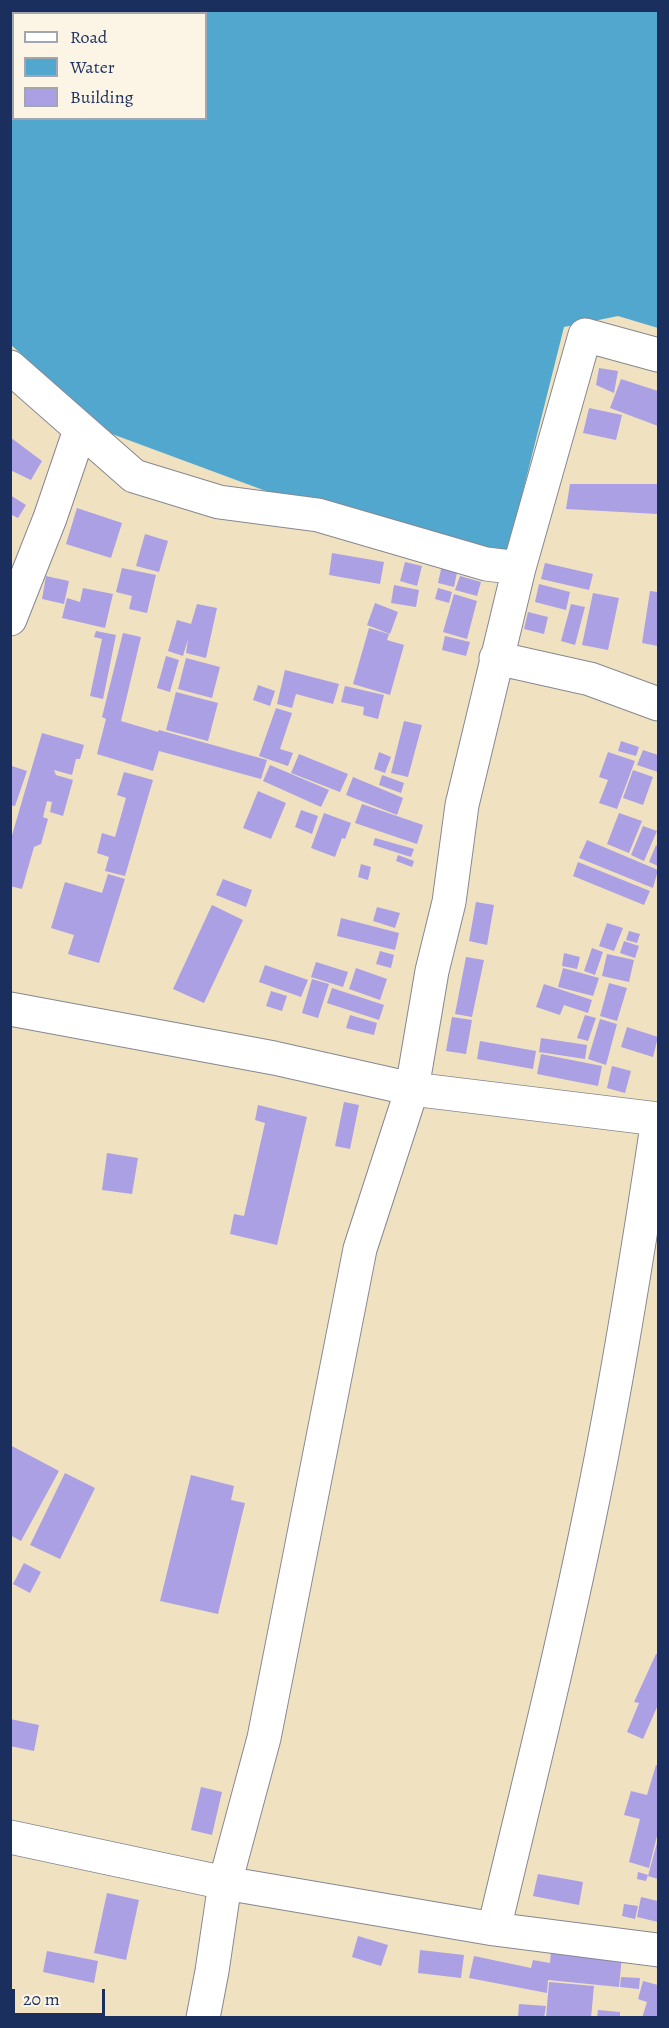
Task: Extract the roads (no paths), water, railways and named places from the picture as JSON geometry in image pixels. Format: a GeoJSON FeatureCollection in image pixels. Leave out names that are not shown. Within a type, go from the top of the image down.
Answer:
{"type":"FeatureCollection","features":[{"type":"Feature","properties":{"kind":"street"},"geometry":{"type":"LineString","coordinates":[[203,2018],[225,1883],[264,1738],[360,1249],[411,1089],[432,971],[449,902],[462,805],[519,568],[585,334],[658,355]]}},
{"type":"Feature","properties":{"kind":"street"},"geometry":{"type":"LineString","coordinates":[[10,367],[134,476],[219,502],[318,515],[486,564],[519,568]]}},
{"type":"Feature","properties":{"kind":"street"},"geometry":{"type":"LineString","coordinates":[[10,619],[50,518],[80,430]]}},
{"type":"Feature","properties":{"kind":"street"},"geometry":{"type":"LineString","coordinates":[[496,658],[590,679],[658,704]]}},
{"type":"Feature","properties":{"kind":"street"},"geometry":{"type":"LineString","coordinates":[[13,1003],[411,1089],[658,1119],[619,1363],[594,1498],[570,1610],[494,1929]]}},
{"type":"Feature","properties":{"kind":"street"},"geometry":{"type":"LineString","coordinates":[[10,1837],[225,1883],[494,1929],[658,1950]]}},
{"type":"Feature","properties":{"kind":"water"},"geometry":{"type":"Polygon","coordinates":[[[11,11],[658,11],[658,328],[618,316],[564,327],[506,559],[274,494],[112,434],[11,345],[11,11]]]}}]}
